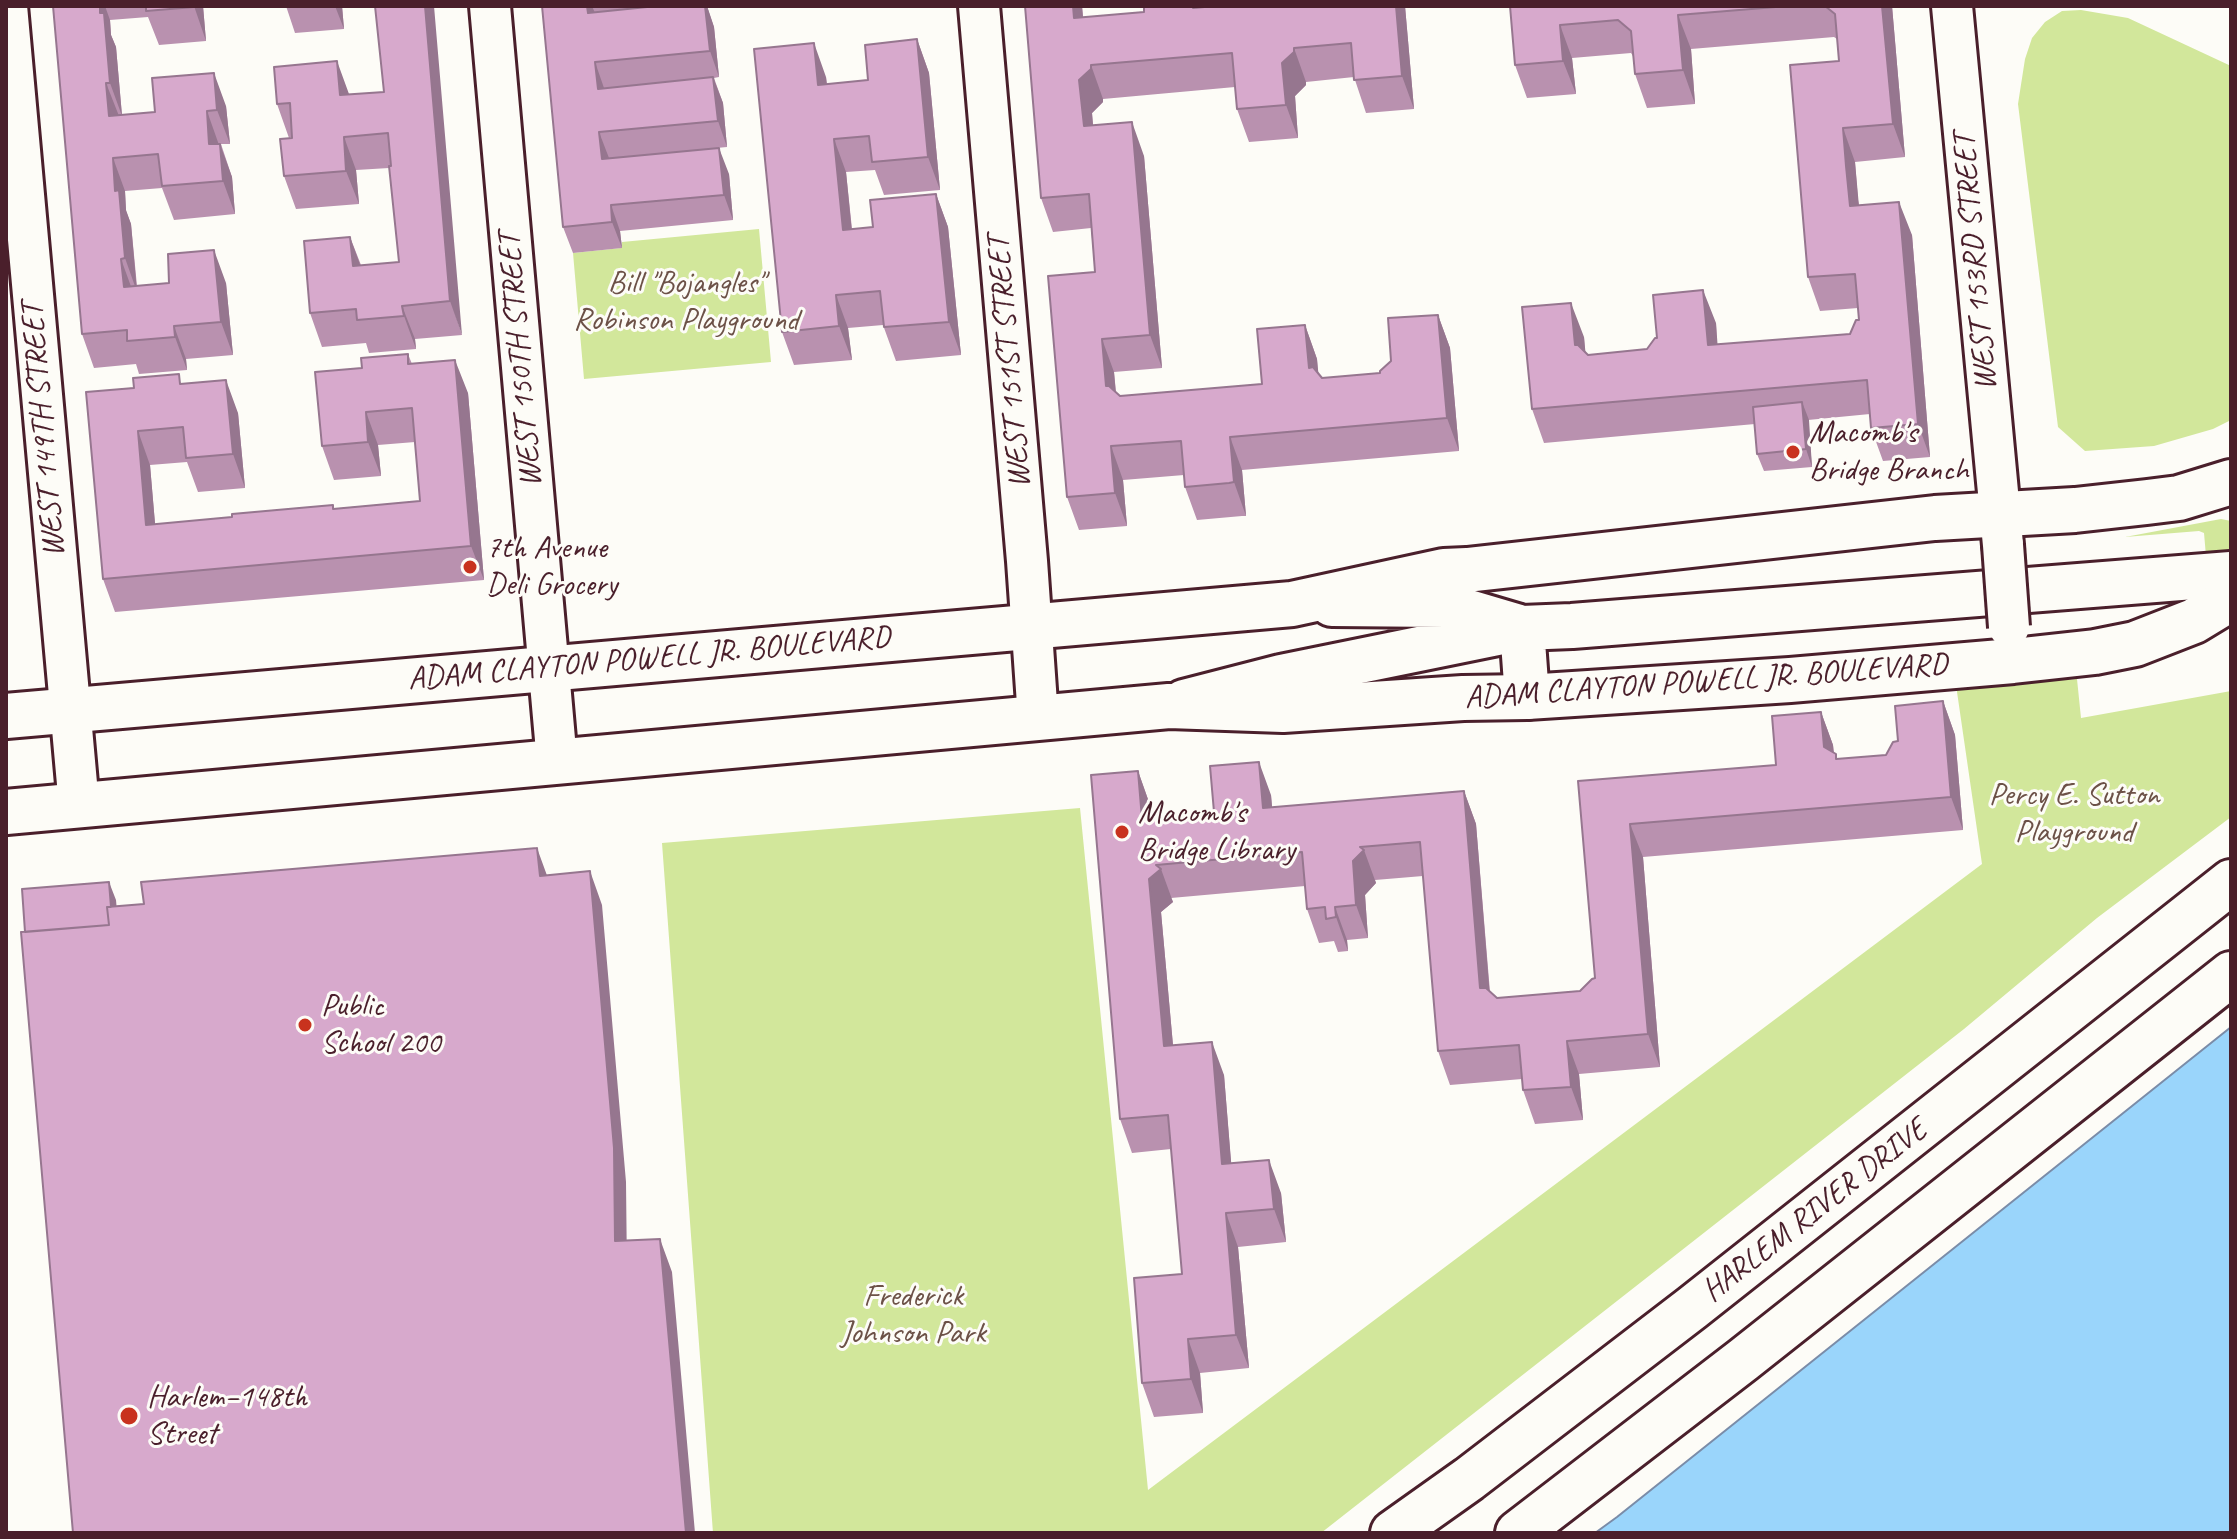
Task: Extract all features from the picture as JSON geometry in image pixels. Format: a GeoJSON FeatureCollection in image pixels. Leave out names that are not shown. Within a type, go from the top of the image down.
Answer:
{"type":"FeatureCollection","features":[{"type":"Feature","properties":{"kind":"main road","name":"ADAM CLAYTON POWELL JR. BOULEVARD"},"geometry":{"type":"LineString","coordinates":[[1292,604],[1444,571],[1935,518],[2001,530],[2075,510],[2179,498],[2231,482]]}},
{"type":"Feature","properties":{"kind":"main road","name":"ADAM CLAYTON POWELL JR. BOULEVARD"},"geometry":{"type":"LineString","coordinates":[[6,812],[1169,706],[1283,710],[1790,680],[2011,644],[2095,652],[2135,644],[2194,621],[2228,592]]}},
{"type":"Feature","properties":{"kind":"main road","name":"ADAM CLAYTON POWELL JR. BOULEVARD"},"geometry":{"type":"LineString","coordinates":[[1169,706],[1281,677],[1522,628],[2228,592]]}},
{"type":"Feature","properties":{"kind":"main road","name":"ADAM CLAYTON POWELL JR. BOULEVARD"},"geometry":{"type":"LineString","coordinates":[[6,716],[1292,604],[1445,605],[1522,628]]}},
{"type":"Feature","properties":{"kind":"main road"},"geometry":{"type":"LineString","coordinates":[[1522,628],[1527,697]]}},
{"type":"Feature","properties":{"kind":"main road","name":"HARLEM RIVER DRIVE"},"geometry":{"type":"LineString","coordinates":[[1393,1533],[1631,1356],[2231,882]]}},
{"type":"Feature","properties":{"kind":"main road"},"geometry":{"type":"LineString","coordinates":[[1518,1533],[1658,1427],[2231,974]]}},
{"type":"Feature","properties":{"kind":"street","name":"WEST 149TH STREET"},"geometry":{"type":"LineString","coordinates":[[7,6],[79,806]]}},
{"type":"Feature","properties":{"kind":"street","name":"WEST 150TH STREET"},"geometry":{"type":"LineString","coordinates":[[490,6],[557,762]]}},
{"type":"Feature","properties":{"kind":"street","name":"WEST 151ST STREET"},"geometry":{"type":"LineString","coordinates":[[979,6],[1038,718]]}},
{"type":"Feature","properties":{"kind":"street","name":"WEST 153RD STREET"},"geometry":{"type":"LineString","coordinates":[[1952,6],[2011,644]]}},
{"type":"Feature","properties":{"kind":"green space"},"geometry":{"type":"Polygon","coordinates":[[[2081,10],[2128,18],[2231,66],[2231,420],[2213,429],[2154,446],[2085,451],[2058,427],[2018,104],[2025,59],[2032,38],[2045,22],[2062,11],[2081,10]]]}},
{"type":"Feature","properties":{"kind":"green space","name":"Bill \"Bojangles\" Robinson Playground"},"geometry":{"type":"Polygon","coordinates":[[[759,229],[771,362],[584,379],[573,253],[621,248],[622,242],[759,229]]]}},
{"type":"Feature","properties":{"kind":"green space"},"geometry":{"type":"Polygon","coordinates":[[[2221,519],[2231,521],[2231,562],[2208,579],[2204,533],[2125,537],[2221,519]]]}},
{"type":"Feature","properties":{"kind":"green space","name":"Frederick Johnson Park"},"geometry":{"type":"Polygon","coordinates":[[[2077,679],[2081,718],[2231,691],[2231,817],[2097,918],[1964,1029],[1321,1533],[713,1533],[662,843],[1080,808],[1148,1490],[1982,864],[1956,685],[2077,679]]]}},
{"type":"Feature","properties":{"kind":"water"},"geometry":{"type":"Polygon","coordinates":[[[2231,1027],[2231,1533],[1595,1533],[1617,1517],[2231,1027]]]}},
{"type":"Feature","properties":{"kind":"building"},"geometry":{"type":"Polygon","coordinates":[[[53,6],[100,6],[100,13],[104,13],[110,83],[106,83],[109,116],[155,112],[152,78],[214,73],[217,110],[207,111],[209,144],[220,144],[223,181],[162,186],[158,154],[113,158],[125,258],[121,259],[124,287],[169,283],[168,254],[214,250],[221,322],[174,326],[175,337],[127,341],[127,330],[82,334],[53,6]]]}},
{"type":"Feature","properties":{"kind":"building"},"geometry":{"type":"Polygon","coordinates":[[[146,6],[194,6],[194,7],[146,11],[146,6]]]}},
{"type":"Feature","properties":{"kind":"building"},"geometry":{"type":"Polygon","coordinates":[[[375,6],[425,6],[450,301],[402,306],[404,316],[357,320],[356,309],[310,313],[304,241],[350,237],[353,266],[399,262],[388,133],[344,137],[346,171],[284,176],[280,139],[292,138],[290,103],[277,104],[274,67],[337,61],[340,95],[384,92],[375,6]]]}},
{"type":"Feature","properties":{"kind":"building"},"geometry":{"type":"Polygon","coordinates":[[[542,6],[587,6],[588,13],[657,6],[705,6],[710,51],[595,62],[598,89],[713,77],[718,121],[599,132],[602,159],[719,148],[724,195],[611,205],[612,222],[563,227],[542,6]]]}},
{"type":"Feature","properties":{"kind":"building"},"geometry":{"type":"Polygon","coordinates":[[[1025,6],[1073,6],[1074,18],[1144,12],[1144,6],[1396,6],[1402,76],[1354,80],[1351,43],[1294,48],[1294,52],[1282,63],[1286,105],[1237,109],[1232,53],[1091,65],[1091,69],[1079,80],[1084,126],[1132,122],[1150,335],[1102,339],[1106,386],[1120,396],[1262,384],[1257,329],[1305,325],[1309,368],[1313,367],[1322,378],[1380,373],[1391,361],[1388,318],[1438,315],[1447,418],[1230,437],[1234,482],[1185,487],[1181,441],[1111,446],[1115,493],[1067,497],[1048,276],[1095,272],[1089,194],[1041,198],[1025,6]]]}},
{"type":"Feature","properties":{"kind":"building"},"geometry":{"type":"Polygon","coordinates":[[[1510,6],[1788,6],[1678,15],[1683,70],[1635,74],[1631,31],[1618,20],[1560,25],[1563,61],[1515,65],[1510,6]]]}},
{"type":"Feature","properties":{"kind":"building"},"geometry":{"type":"Polygon","coordinates":[[[1825,6],[1882,6],[1893,124],[1843,128],[1846,166],[1850,206],[1899,202],[1918,424],[1871,428],[1867,380],[1532,409],[1522,307],[1571,303],[1575,345],[1588,355],[1647,349],[1657,338],[1653,295],[1703,290],[1708,345],[1850,334],[1856,320],[1859,320],[1855,274],[1808,277],[1790,65],[1839,61],[1835,14],[1825,6]]]}},
{"type":"Feature","properties":{"kind":"building"},"geometry":{"type":"Polygon","coordinates":[[[917,39],[928,157],[872,162],[869,136],[834,139],[843,230],[873,227],[870,200],[936,194],[949,322],[884,327],[880,291],[836,295],[839,326],[782,332],[754,49],[814,43],[818,85],[868,80],[865,45],[917,39]]]}},
{"type":"Feature","properties":{"kind":"building"},"geometry":{"type":"Polygon","coordinates":[[[408,354],[408,364],[455,360],[471,546],[103,579],[86,392],[134,388],[133,378],[179,374],[180,384],[226,380],[233,454],[186,458],[183,427],[138,431],[146,525],[333,505],[333,509],[420,501],[412,408],[366,412],[368,442],[322,446],[315,372],[362,368],[361,358],[408,354]]]}},
{"type":"Feature","properties":{"kind":"building"},"geometry":{"type":"Polygon","coordinates":[[[1802,402],[1806,449],[1757,454],[1753,407],[1802,402]]]}},
{"type":"Feature","properties":{"kind":"building"},"geometry":{"type":"Polygon","coordinates":[[[1943,701],[1951,797],[1630,824],[1648,1034],[1567,1041],[1571,1087],[1523,1090],[1519,1045],[1438,1051],[1420,842],[1360,847],[1364,850],[1353,861],[1356,905],[1335,907],[1336,917],[1326,919],[1325,907],[1307,909],[1302,852],[1156,865],[1161,869],[1149,879],[1164,1046],[1212,1042],[1222,1164],[1269,1160],[1274,1209],[1226,1213],[1236,1335],[1188,1339],[1191,1379],[1142,1383],[1134,1278],[1182,1274],[1168,1115],[1120,1119],[1091,775],[1138,771],[1142,819],[1214,812],[1210,766],[1259,762],[1263,808],[1464,791],[1480,988],[1486,988],[1497,998],[1580,991],[1595,978],[1578,781],[1776,765],[1772,716],[1821,712],[1824,747],[1836,754],[1836,759],[1886,755],[1893,742],[1898,741],[1895,706],[1943,701]]]}},
{"type":"Feature","properties":{"kind":"building"},"geometry":{"type":"Polygon","coordinates":[[[537,848],[540,876],[590,871],[614,1148],[615,1241],[660,1239],[686,1533],[73,1533],[21,932],[109,925],[107,907],[144,904],[141,882],[537,848]]]}},
{"type":"Feature","properties":{"kind":"building"},"geometry":{"type":"Polygon","coordinates":[[[109,882],[109,925],[25,932],[22,889],[109,882]]]}},
{"type":"Feature","properties":{"kind":"place","name":"Macomb's Bridge Branch"},"geometry":{"type":"Point","coordinates":[1793,452]}},
{"type":"Feature","properties":{"kind":"place","name":"7th Avenue Deli Grocery"},"geometry":{"type":"Point","coordinates":[470,567]}},
{"type":"Feature","properties":{"kind":"place","name":"Macomb's Bridge Library"},"geometry":{"type":"Point","coordinates":[1122,832]}},
{"type":"Feature","properties":{"kind":"place","name":"Public School 200"},"geometry":{"type":"Point","coordinates":[305,1025]}},
{"type":"Feature","properties":{"kind":"place","name":"Harlem–148th Street"},"geometry":{"type":"Point","coordinates":[129,1416]}},
{"type":"Feature","properties":{"kind":"park label","name":"Percy E. Sutton Playground"},"geometry":{"type":"Point","coordinates":[2074,814]}}]}
